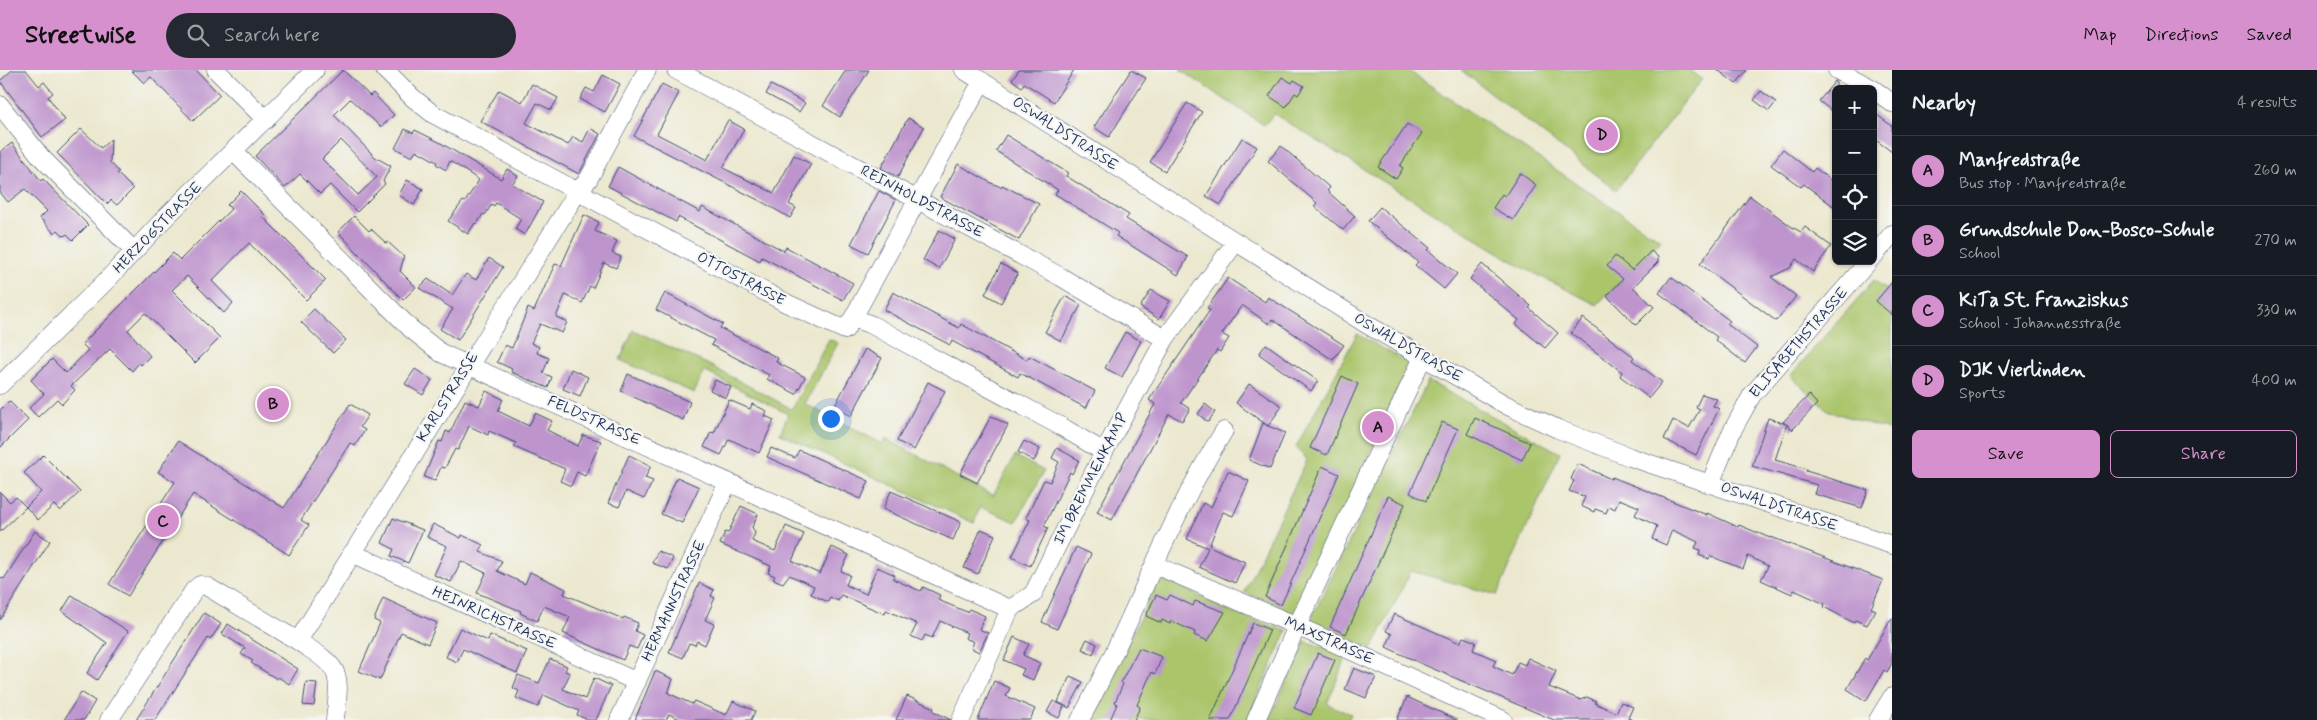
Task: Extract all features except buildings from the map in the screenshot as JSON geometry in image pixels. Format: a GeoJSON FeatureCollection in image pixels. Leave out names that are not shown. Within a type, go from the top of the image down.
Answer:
{"type":"FeatureCollection","features":[{"type":"Feature","properties":{"kind":"street"},"geometry":{"type":"LineString","coordinates":[[216,70],[266,120]]}},
{"type":"Feature","properties":{"kind":"street","name":"HERZOGSTRASSE"},"geometry":{"type":"LineString","coordinates":[[4,374],[134,252],[316,70]]}},
{"type":"Feature","properties":{"kind":"street","name":"OTTOSTRASSE"},"geometry":{"type":"LineString","coordinates":[[385,70],[412,98],[433,114],[786,302],[845,330],[853,318]]}},
{"type":"Feature","properties":{"kind":"street","name":"KARLSTRASSE"},"geometry":{"type":"LineString","coordinates":[[298,641],[468,365],[578,191],[588,180],[647,70]]}},
{"type":"Feature","properties":{"kind":"street","name":"REINHOLDSTRASSE"},"geometry":{"type":"LineString","coordinates":[[676,70],[1061,277],[1165,339]]}},
{"type":"Feature","properties":{"kind":"street","name":"OSWALDSTRASSE"},"geometry":{"type":"LineString","coordinates":[[964,70],[1366,324],[1506,405],[1558,429],[1710,484],[1892,545]]}},
{"type":"Feature","properties":{"kind":"street"},"geometry":{"type":"LineString","coordinates":[[1837,70],[1865,85]]}},
{"type":"Feature","properties":{"kind":"street"},"geometry":{"type":"LineString","coordinates":[[982,81],[853,318],[872,325],[1062,427],[1104,452]]}},
{"type":"Feature","properties":{"kind":"street"},"geometry":{"type":"LineString","coordinates":[[1877,92],[1892,103]]}},
{"type":"Feature","properties":{"kind":"street"},"geometry":{"type":"LineString","coordinates":[[0,105],[41,157],[134,252]]}},
{"type":"Feature","properties":{"kind":"street","name":"FELDSTRASSE"},"geometry":{"type":"LineString","coordinates":[[234,152],[411,329],[441,353],[1010,609]]}},
{"type":"Feature","properties":{"kind":"street"},"geometry":{"type":"LineString","coordinates":[[1877,252],[1892,234]]}},
{"type":"Feature","properties":{"kind":"street","name":"IM BREMMENKAMP"},"geometry":{"type":"LineString","coordinates":[[1010,609],[1034,594],[1104,452],[1165,339],[1235,243]]}},
{"type":"Feature","properties":{"kind":"street","name":"ELISABETHSTRASSE"},"geometry":{"type":"LineString","coordinates":[[1710,484],[1732,431],[1752,395],[1866,265]]}},
{"type":"Feature","properties":{"kind":"street"},"geometry":{"type":"LineString","coordinates":[[1256,720],[1297,626],[1423,357]]}},
{"type":"Feature","properties":{"kind":"street"},"geometry":{"type":"LineString","coordinates":[[1080,720],[1100,683],[1154,565],[1211,451],[1224,431]]}},
{"type":"Feature","properties":{"kind":"street","name":"HERMANNSTRASSE"},"geometry":{"type":"LineString","coordinates":[[619,720],[728,482]]}},
{"type":"Feature","properties":{"kind":"street","name":"HEINRICHSTRASSE"},"geometry":{"type":"LineString","coordinates":[[352,553],[637,682]]}},
{"type":"Feature","properties":{"kind":"street","name":"MAXSTRASSE"},"geometry":{"type":"LineString","coordinates":[[1154,565],[1297,626],[1503,720]]}},
{"type":"Feature","properties":{"kind":"street"},"geometry":{"type":"LineString","coordinates":[[109,720],[194,590],[200,585],[206,586],[298,641],[329,665],[335,672],[337,682],[335,720]]}},
{"type":"Feature","properties":{"kind":"street"},"geometry":{"type":"LineString","coordinates":[[961,720],[1010,609]]}},
{"type":"Feature","properties":{"kind":"street"},"geometry":{"type":"LineString","coordinates":[[1878,720],[1892,697]]}},
{"type":"Feature","properties":{"kind":"green space"},"geometry":{"type":"Polygon","coordinates":[[[1180,70],[1407,70],[1661,240],[1597,305],[1522,267],[1274,114],[1264,125],[1180,70]]]}},
{"type":"Feature","properties":{"kind":"green space"},"geometry":{"type":"Polygon","coordinates":[[[1461,70],[1690,70],[1702,79],[1616,190],[1461,70]]]}},
{"type":"Feature","properties":{"kind":"green space"},"geometry":{"type":"Polygon","coordinates":[[[1874,280],[1892,295],[1892,431],[1829,411],[1790,376],[1874,280]]]}},
{"type":"Feature","properties":{"kind":"green space"},"geometry":{"type":"Polygon","coordinates":[[[633,330],[707,364],[792,409],[829,339],[838,343],[805,404],[883,444],[885,438],[993,496],[1015,456],[1044,471],[1016,522],[980,507],[974,523],[780,434],[788,414],[704,371],[694,393],[620,360],[633,330]]]}},
{"type":"Feature","properties":{"kind":"green space"},"geometry":{"type":"Polygon","coordinates":[[[1357,334],[1411,364],[1295,616],[1244,592],[1307,460],[1296,447],[1357,334]]]}},
{"type":"Feature","properties":{"kind":"green space"},"geometry":{"type":"Polygon","coordinates":[[[1428,381],[1560,453],[1497,595],[1411,571],[1372,649],[1310,621],[1428,381]]]}},
{"type":"Feature","properties":{"kind":"green space"},"geometry":{"type":"Polygon","coordinates":[[[1160,577],[1233,613],[1287,631],[1247,720],[1091,720],[1160,577]]]}},
{"type":"Feature","properties":{"kind":"green space"},"geometry":{"type":"Polygon","coordinates":[[[1305,641],[1347,656],[1327,704],[1351,714],[1348,720],[1269,720],[1305,641]]]}},
{"type":"Feature","properties":{"kind":"place","name":"DJK Vierlinden"},"geometry":{"type":"Point","coordinates":[1602,135]}},
{"type":"Feature","properties":{"kind":"place","name":"Grundschule Don-Bosco-Schule"},"geometry":{"type":"Point","coordinates":[273,404]}},
{"type":"Feature","properties":{"kind":"place","name":"Manfredstraße"},"geometry":{"type":"Point","coordinates":[1378,427]}},
{"type":"Feature","properties":{"kind":"place","name":"KiTa St. Franziskus"},"geometry":{"type":"Point","coordinates":[163,521]}}]}
